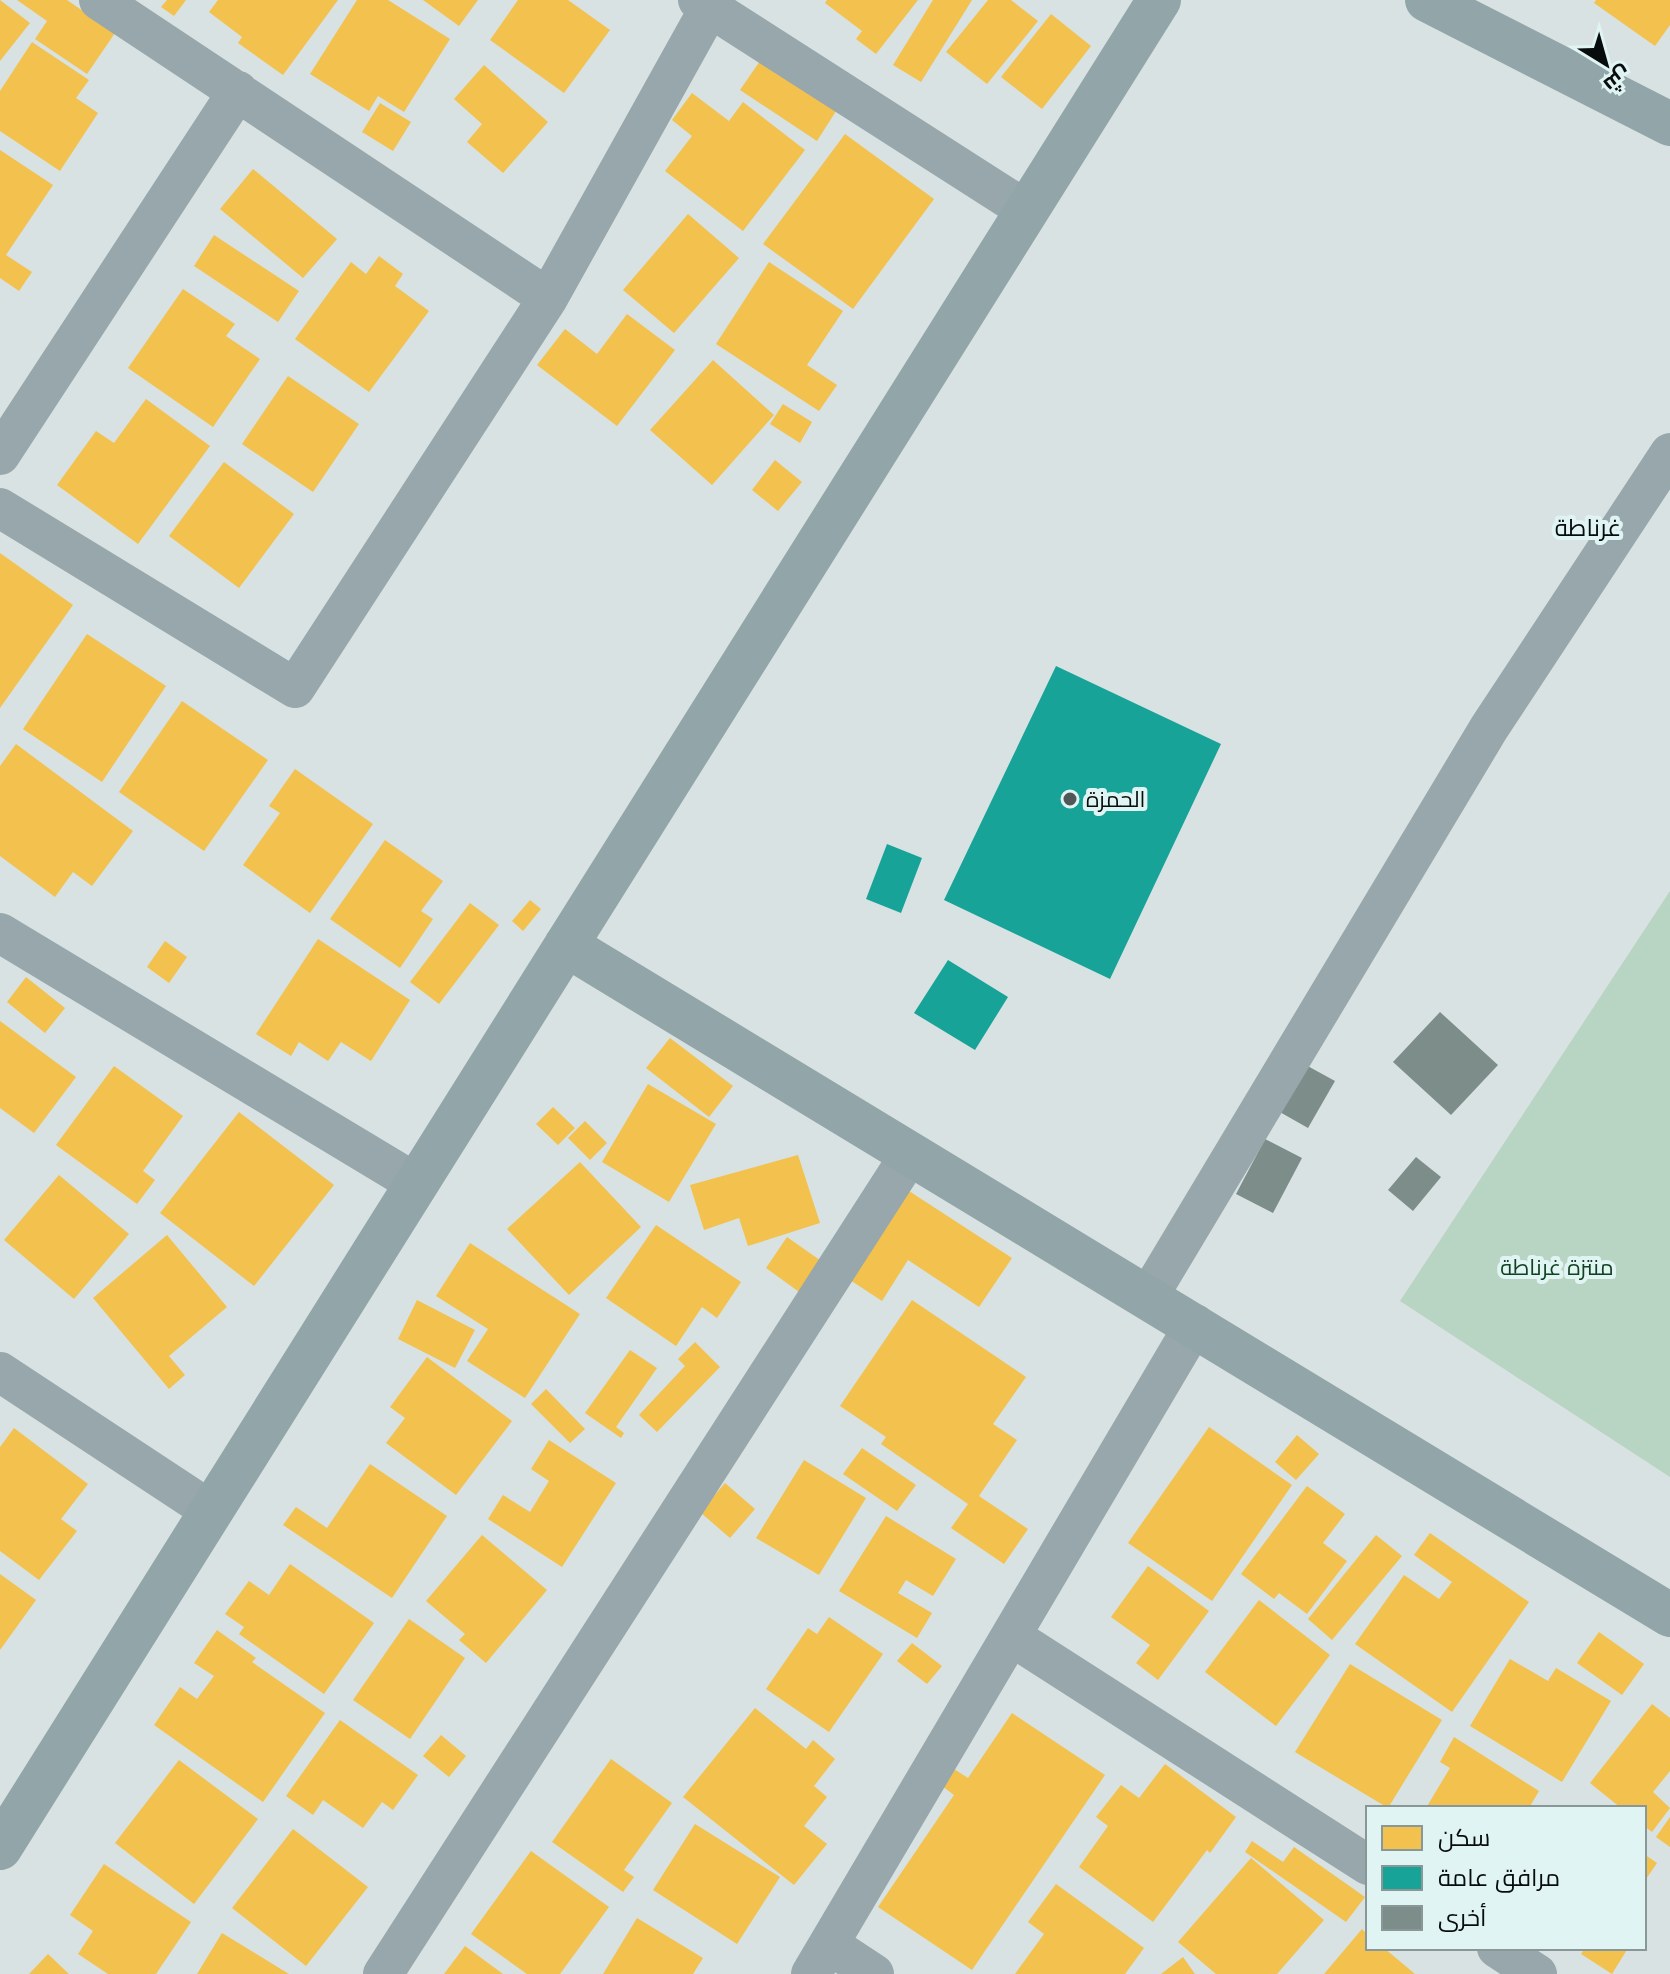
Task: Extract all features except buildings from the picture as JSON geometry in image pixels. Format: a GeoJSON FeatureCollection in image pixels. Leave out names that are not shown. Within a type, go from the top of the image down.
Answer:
{"type":"FeatureCollection","features":[{"type":"Feature","properties":{"kind":"street"},"geometry":{"type":"LineString","coordinates":[[99,0],[548,298]]}},
{"type":"Feature","properties":{"kind":"street"},"geometry":{"type":"LineString","coordinates":[[0,1848],[1159,0]]}},
{"type":"Feature","properties":{"kind":"street"},"geometry":{"type":"LineString","coordinates":[[1427,0],[1670,124]]}},
{"type":"Feature","properties":{"kind":"street"},"geometry":{"type":"LineString","coordinates":[[0,508],[295,688],[548,298],[704,4],[1026,210]]}},
{"type":"Feature","properties":{"kind":"street"},"geometry":{"type":"LineString","coordinates":[[0,455],[238,91]]}},
{"type":"Feature","properties":{"kind":"street"},"geometry":{"type":"LineString","coordinates":[[1148,1297],[1489,728],[1670,453]]}},
{"type":"Feature","properties":{"kind":"street"},"geometry":{"type":"LineString","coordinates":[[0,933],[417,1184]]}},
{"type":"Feature","properties":{"kind":"street"},"geometry":{"type":"LineString","coordinates":[[566,945],[909,1156],[1195,1324],[1670,1615]]}},
{"type":"Feature","properties":{"kind":"street"},"geometry":{"type":"LineString","coordinates":[[383,1974],[909,1156]]}},
{"type":"Feature","properties":{"kind":"street"},"geometry":{"type":"LineString","coordinates":[[874,1974],[820,1960],[1195,1324]]}},
{"type":"Feature","properties":{"kind":"street"},"geometry":{"type":"LineString","coordinates":[[0,1372],[211,1511]]}},
{"type":"Feature","properties":{"kind":"street"},"geometry":{"type":"LineString","coordinates":[[1011,1636],[1366,1864]]}},
{"type":"Feature","properties":{"kind":"street"},"geometry":{"type":"LineString","coordinates":[[1500,1950],[1537,1974]]}},
{"type":"Feature","properties":{"kind":"green space","name":"منتزة غرناطة"},"geometry":{"type":"Polygon","coordinates":[[[1670,891],[1670,1477],[1400,1301],[1670,891]]]}},
{"type":"Feature","properties":{"kind":"place","name":"الحمزة"},"geometry":{"type":"Point","coordinates":[1070,799]}},
{"type":"Feature","properties":{"kind":"district","name":"غرناطة"},"geometry":{"type":"Point","coordinates":[1588,528]}}]}
